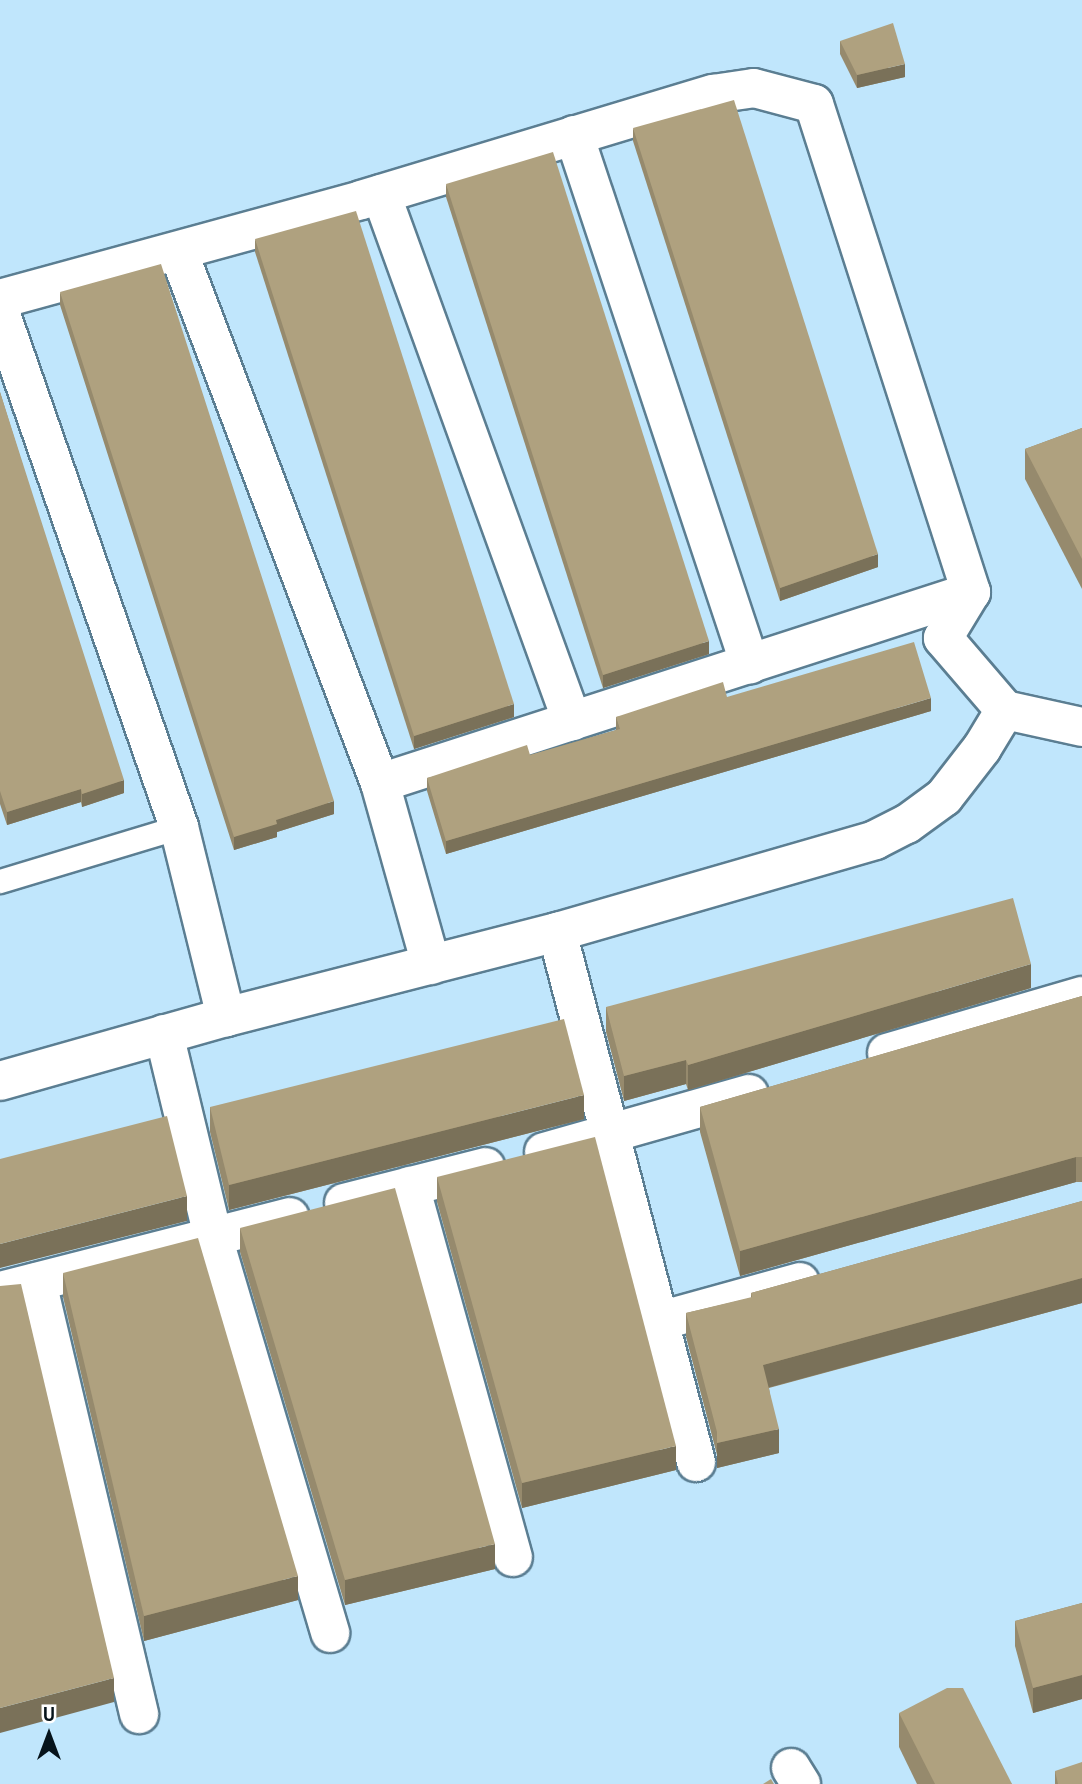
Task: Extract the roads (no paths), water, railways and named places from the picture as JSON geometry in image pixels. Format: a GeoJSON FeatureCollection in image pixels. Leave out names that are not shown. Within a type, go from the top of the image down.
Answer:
{"type":"FeatureCollection","features":[{"type":"Feature","properties":{"kind":"street"},"geometry":{"type":"LineString","coordinates":[[0,299],[381,194],[713,94],[754,88],[814,104],[971,592],[943,638],[1005,709],[1082,727]]}},
{"type":"Feature","properties":{"kind":"street"},"geometry":{"type":"LineString","coordinates":[[573,135],[750,665]]}},
{"type":"Feature","properties":{"kind":"street"},"geometry":{"type":"LineString","coordinates":[[381,194],[572,721]]}},
{"type":"Feature","properties":{"kind":"street"},"geometry":{"type":"LineString","coordinates":[[178,251],[380,783],[431,965]]}},
{"type":"Feature","properties":{"kind":"street"},"geometry":{"type":"LineString","coordinates":[[0,312],[179,827],[226,1017]]}},
{"type":"Feature","properties":{"kind":"street"},"geometry":{"type":"LineString","coordinates":[[380,783],[971,592]]}},
{"type":"Feature","properties":{"kind":"street"},"geometry":{"type":"LineString","coordinates":[[0,1082],[226,1017],[558,932],[886,834],[944,797],[982,748],[1005,709]]}},
{"type":"Feature","properties":{"kind":"street"},"geometry":{"type":"LineString","coordinates":[[558,932],[696,1462]]}},
{"type":"Feature","properties":{"kind":"street"},"geometry":{"type":"LineString","coordinates":[[859,1061],[1082,996]]}},
{"type":"Feature","properties":{"kind":"street"},"geometry":{"type":"LineString","coordinates":[[164,1034],[213,1237],[330,1633]]}},
{"type":"Feature","properties":{"kind":"street"},"geometry":{"type":"LineString","coordinates":[[0,1292],[611,1135],[781,1084]]}},
{"type":"Feature","properties":{"kind":"street"},"geometry":{"type":"LineString","coordinates":[[410,1186],[513,1557]]}},
{"type":"Feature","properties":{"kind":"street"},"geometry":{"type":"LineString","coordinates":[[659,1321],[831,1273]]}},
{"type":"Feature","properties":{"kind":"street"},"geometry":{"type":"LineString","coordinates":[[37,1282],[139,1714]]}},
{"type":"Feature","properties":{"kind":"lane"},"geometry":{"type":"LineString","coordinates":[[0,881],[179,827]]}}]}
